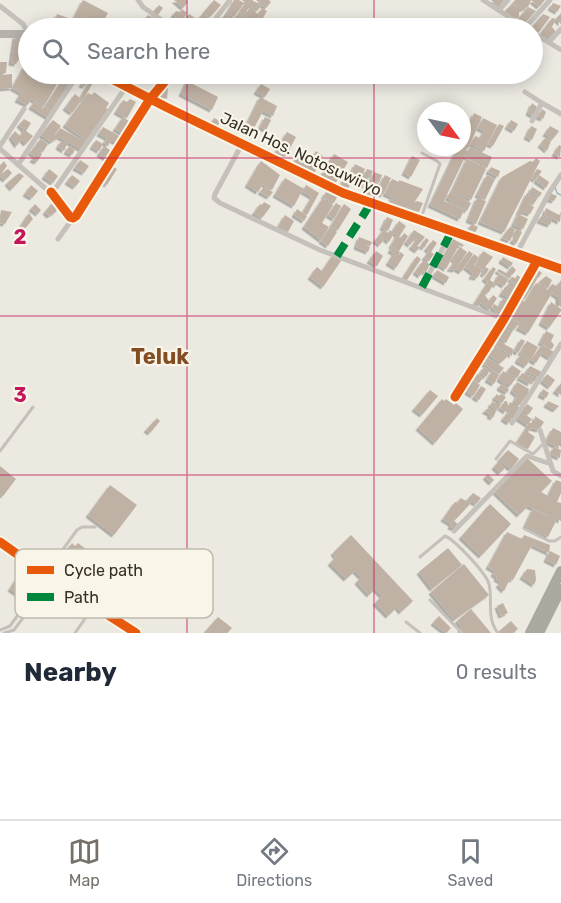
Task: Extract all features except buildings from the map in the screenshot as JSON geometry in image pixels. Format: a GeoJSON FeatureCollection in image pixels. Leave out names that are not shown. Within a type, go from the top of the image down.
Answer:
{"type":"FeatureCollection","features":[{"type":"Feature","properties":{"kind":"highway"},"geometry":{"type":"LineString","coordinates":[[530,633],[561,571]]}},
{"type":"Feature","properties":{"kind":"highway"},"geometry":{"type":"LineString","coordinates":[[539,633],[561,589]]}},
{"type":"Feature","properties":{"kind":"street"},"geometry":{"type":"LineString","coordinates":[[138,0],[145,9],[158,18]]}},
{"type":"Feature","properties":{"kind":"street"},"geometry":{"type":"LineString","coordinates":[[216,18],[230,0]]}},
{"type":"Feature","properties":{"kind":"street"},"geometry":{"type":"LineString","coordinates":[[483,0],[511,18]]}},
{"type":"Feature","properties":{"kind":"street"},"geometry":{"type":"LineString","coordinates":[[499,10],[508,0]]}},
{"type":"Feature","properties":{"kind":"street"},"geometry":{"type":"LineString","coordinates":[[534,18],[549,0]]}},
{"type":"Feature","properties":{"kind":"street"},"geometry":{"type":"LineString","coordinates":[[0,6],[18,20]]}},
{"type":"Feature","properties":{"kind":"street"},"geometry":{"type":"LineString","coordinates":[[549,42],[561,29]]}},
{"type":"Feature","properties":{"kind":"street"},"geometry":{"type":"LineString","coordinates":[[0,34],[18,33]]}},
{"type":"Feature","properties":{"kind":"street"},"geometry":{"type":"LineString","coordinates":[[543,38],[561,50]]}},
{"type":"Feature","properties":{"kind":"street"},"geometry":{"type":"LineString","coordinates":[[18,165],[71,84]]}},
{"type":"Feature","properties":{"kind":"street","name":"Jalan Hos. Notosuwiryo"},"geometry":{"type":"LineString","coordinates":[[120,84],[344,193],[561,269]]}},
{"type":"Feature","properties":{"kind":"street"},"geometry":{"type":"LineString","coordinates":[[58,239],[111,163],[150,99],[163,84]]}},
{"type":"Feature","properties":{"kind":"street"},"geometry":{"type":"LineString","coordinates":[[51,192],[56,189],[126,87]]}},
{"type":"Feature","properties":{"kind":"street"},"geometry":{"type":"LineString","coordinates":[[525,92],[561,114]]}},
{"type":"Feature","properties":{"kind":"street"},"geometry":{"type":"LineString","coordinates":[[532,121],[542,103]]}},
{"type":"Feature","properties":{"kind":"street"},"geometry":{"type":"LineString","coordinates":[[24,110],[0,147],[51,192],[73,218]]}},
{"type":"Feature","properties":{"kind":"street"},"geometry":{"type":"LineString","coordinates":[[242,144],[215,194],[214,198],[220,203],[320,250],[504,319]]}},
{"type":"Feature","properties":{"kind":"street"},"geometry":{"type":"LineString","coordinates":[[517,253],[561,175]]}},
{"type":"Feature","properties":{"kind":"street"},"geometry":{"type":"LineString","coordinates":[[422,287],[452,231]]}},
{"type":"Feature","properties":{"kind":"street"},"geometry":{"type":"LineString","coordinates":[[455,397],[537,261]]}},
{"type":"Feature","properties":{"kind":"street"},"geometry":{"type":"LineString","coordinates":[[512,423],[561,344]]}},
{"type":"Feature","properties":{"kind":"street"},"geometry":{"type":"LineString","coordinates":[[540,430],[553,471],[561,476]]}},
{"type":"Feature","properties":{"kind":"street"},"geometry":{"type":"LineString","coordinates":[[454,531],[527,456],[551,464]]}},
{"type":"Feature","properties":{"kind":"street"},"geometry":{"type":"LineString","coordinates":[[0,542],[15,553]]}},
{"type":"Feature","properties":{"kind":"street"},"geometry":{"type":"LineString","coordinates":[[114,618],[136,633]]}},
{"type":"Feature","properties":{"kind":"lane"},"geometry":{"type":"LineString","coordinates":[[420,219],[440,164],[428,156]]}},
{"type":"Feature","properties":{"kind":"lane"},"geometry":{"type":"LineString","coordinates":[[0,450],[33,407]]}},
{"type":"Feature","properties":{"kind":"lane"},"geometry":{"type":"LineString","coordinates":[[496,459],[510,441],[533,454],[544,443]]}},
{"type":"Feature","properties":{"kind":"lane"},"geometry":{"type":"LineString","coordinates":[[65,549],[77,530],[82,527],[94,527]]}},
{"type":"Feature","properties":{"kind":"lane"},"geometry":{"type":"LineString","coordinates":[[525,529],[549,541],[555,541],[561,537]]}},
{"type":"Feature","properties":{"kind":"lane"},"geometry":{"type":"LineString","coordinates":[[420,557],[445,536],[457,545],[487,580],[490,615],[498,633]]}},
{"type":"Feature","properties":{"kind":"lane"},"geometry":{"type":"LineString","coordinates":[[430,600],[462,633]]}},
{"type":"Feature","properties":{"kind":"lane"},"geometry":{"type":"LineString","coordinates":[[0,630],[10,626],[16,618]]}},
{"type":"Feature","properties":{"kind":"lane"},"geometry":{"type":"LineString","coordinates":[[4,633],[16,632],[24,618]]}},
{"type":"Feature","properties":{"kind":"lane"},"geometry":{"type":"LineString","coordinates":[[75,633],[85,618]]}},
{"type":"Feature","properties":{"kind":"lane"},"geometry":{"type":"LineString","coordinates":[[406,622],[420,633]]}},
{"type":"Feature","properties":{"kind":"waterway"},"geometry":{"type":"LineString","coordinates":[[555,187],[557,193],[561,195]]}},
{"type":"Feature","properties":{"kind":"marked path"},"geometry":{"type":"LineString","coordinates":[[337,256],[371,203]]}},
{"type":"Feature","properties":{"kind":"marked path"},"geometry":{"type":"LineString","coordinates":[[422,287],[452,231]]}},
{"type":"Feature","properties":{"kind":"cycle path"},"geometry":{"type":"LineString","coordinates":[[121,84],[343,193],[561,269]]}},
{"type":"Feature","properties":{"kind":"cycle path"},"geometry":{"type":"LineString","coordinates":[[51,192],[70,217],[76,216],[150,99],[163,84]]}},
{"type":"Feature","properties":{"kind":"cycle path"},"geometry":{"type":"LineString","coordinates":[[455,397],[537,261]]}},
{"type":"Feature","properties":{"kind":"cycle path"},"geometry":{"type":"LineString","coordinates":[[0,542],[15,553]]}},
{"type":"Feature","properties":{"kind":"cycle path"},"geometry":{"type":"LineString","coordinates":[[113,618],[136,633]]}},
{"type":"Feature","properties":{"kind":"district","name":"Teluk"},"geometry":{"type":"Point","coordinates":[160,356]}}]}
